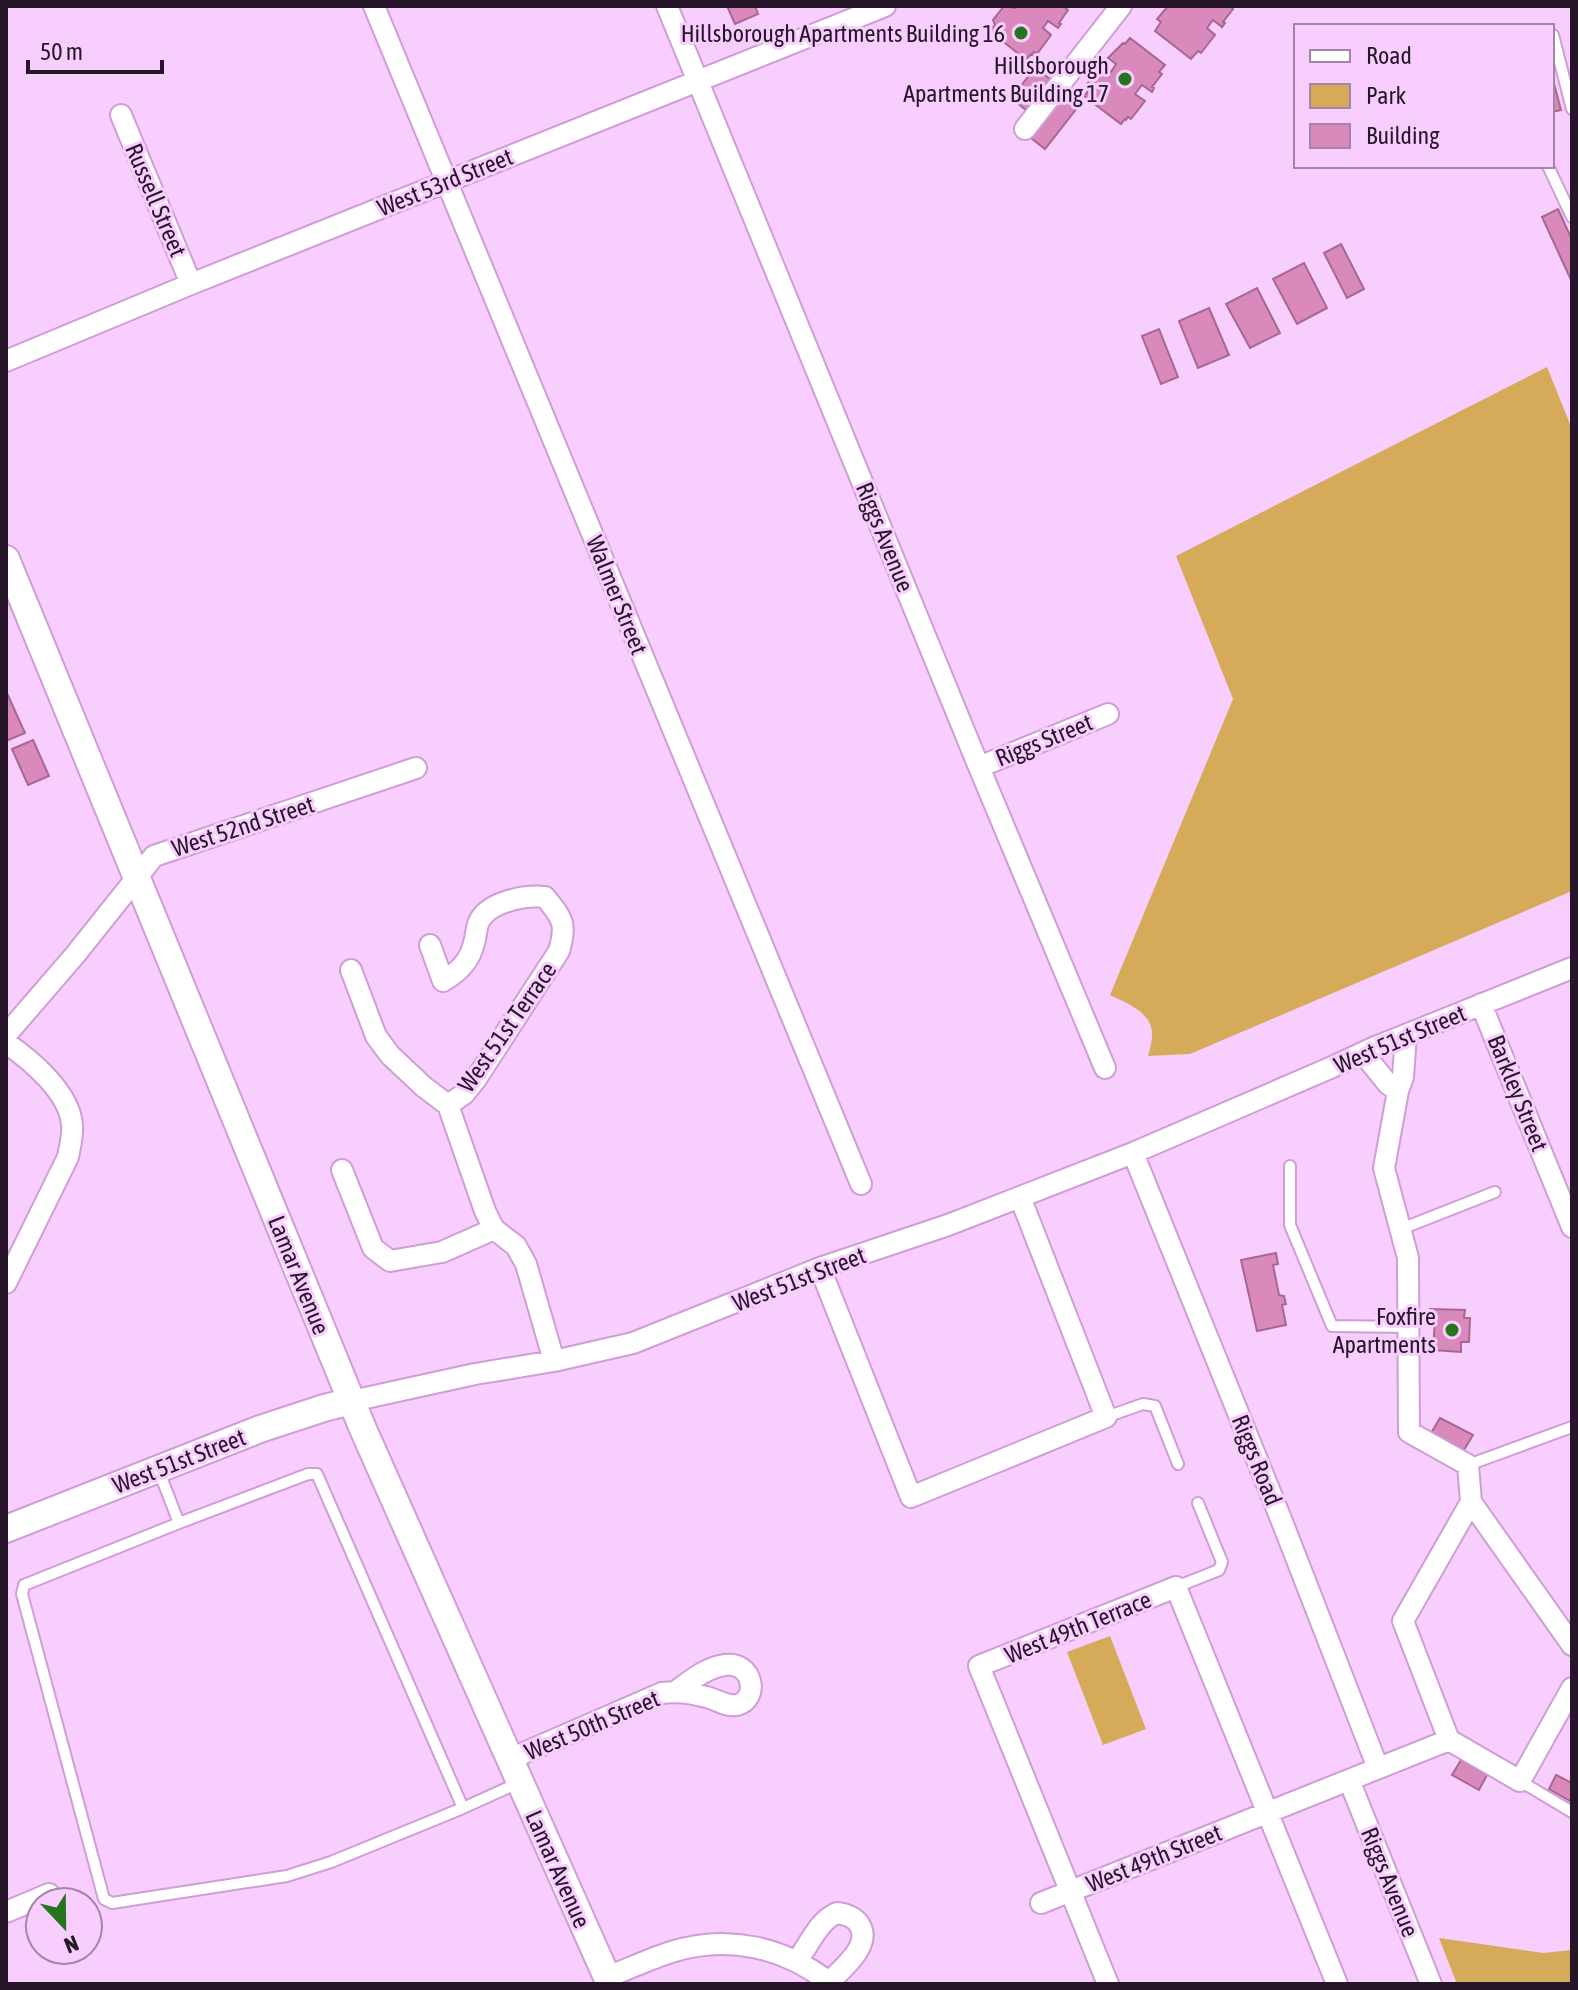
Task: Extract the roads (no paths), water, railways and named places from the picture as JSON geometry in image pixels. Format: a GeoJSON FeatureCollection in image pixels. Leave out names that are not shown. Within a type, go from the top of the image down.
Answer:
{"type":"FeatureCollection","features":[{"type":"Feature","properties":{"kind":"street","name":"Walmer Street"},"geometry":{"type":"LineString","coordinates":[[374,6],[861,1184]]}},
{"type":"Feature","properties":{"kind":"street","name":"Riggs Avenue"},"geometry":{"type":"LineString","coordinates":[[667,6],[1105,1068]]}},
{"type":"Feature","properties":{"kind":"street","name":"West 53rd Street"},"geometry":{"type":"LineString","coordinates":[[6,361],[885,6]]}},
{"type":"Feature","properties":{"kind":"street"},"geometry":{"type":"LineString","coordinates":[[1025,129],[1121,6]]}},
{"type":"Feature","properties":{"kind":"street","name":"Russell Street"},"geometry":{"type":"LineString","coordinates":[[121,115],[191,284]]}},
{"type":"Feature","properties":{"kind":"street","name":"Lamar Avenue"},"geometry":{"type":"LineString","coordinates":[[6,559],[320,1329],[608,1981]]}},
{"type":"Feature","properties":{"kind":"street","name":"Riggs Street"},"geometry":{"type":"LineString","coordinates":[[979,767],[1108,714]]}},
{"type":"Feature","properties":{"kind":"street","name":"West 52nd Street"},"geometry":{"type":"LineString","coordinates":[[6,1035],[159,853],[416,768]]}},
{"type":"Feature","properties":{"kind":"street","name":"West 51st Terrace"},"geometry":{"type":"LineString","coordinates":[[430,945],[443,981],[455,974],[470,957],[478,923],[487,912],[509,900],[528,895],[545,897],[558,913],[564,933],[559,951],[476,1079],[464,1094],[448,1105]]}},
{"type":"Feature","properties":{"kind":"street","name":"West 51st Street"},"geometry":{"type":"LineString","coordinates":[[6,1529],[260,1429],[324,1408],[633,1343],[820,1268],[939,1229],[1133,1153],[1363,1053],[1572,968]]}},
{"type":"Feature","properties":{"kind":"street"},"geometry":{"type":"LineString","coordinates":[[351,970],[376,1036],[390,1055],[448,1105],[485,1211],[494,1229],[516,1246],[526,1264],[554,1361]]}},
{"type":"Feature","properties":{"kind":"street","name":"Barkley Street"},"geometry":{"type":"LineString","coordinates":[[1481,1004],[1572,1227]]}},
{"type":"Feature","properties":{"kind":"street"},"geometry":{"type":"LineString","coordinates":[[1406,1035],[1403,1077],[1384,1168],[1408,1258],[1409,1432],[1468,1465],[1471,1502],[1572,1645]]}},
{"type":"Feature","properties":{"kind":"street"},"geometry":{"type":"LineString","coordinates":[[6,1043],[37,1068],[58,1091],[72,1123],[68,1157],[6,1283]]}},
{"type":"Feature","properties":{"kind":"street"},"geometry":{"type":"LineString","coordinates":[[1363,1053],[1388,1084],[1398,1091]]}},
{"type":"Feature","properties":{"kind":"street","name":"Riggs Road"},"geometry":{"type":"LineString","coordinates":[[1133,1153],[1378,1768]]}},
{"type":"Feature","properties":{"kind":"street"},"geometry":{"type":"LineString","coordinates":[[342,1170],[373,1248],[390,1261],[442,1252],[494,1229]]}},
{"type":"Feature","properties":{"kind":"street"},"geometry":{"type":"LineString","coordinates":[[820,1268],[911,1497],[1106,1417],[1020,1197]]}},
{"type":"Feature","properties":{"kind":"street"},"geometry":{"type":"LineString","coordinates":[[1471,1502],[1403,1621],[1449,1740],[1520,1781],[1572,1688]]}},
{"type":"Feature","properties":{"kind":"street","name":"West 49th Terrace"},"geometry":{"type":"LineString","coordinates":[[1071,1891],[979,1666],[1176,1587],[1267,1812]]}},
{"type":"Feature","properties":{"kind":"street","name":"West 50th Street"},"geometry":{"type":"LineString","coordinates":[[515,1771],[649,1697],[675,1692]]}},
{"type":"Feature","properties":{"kind":"street","name":"West 49th Street"},"geometry":{"type":"LineString","coordinates":[[1041,1903],[1449,1740]]}},
{"type":"Feature","properties":{"kind":"street","name":"Riggs Avenue"},"geometry":{"type":"LineString","coordinates":[[1349,1780],[1431,1984]]}},
{"type":"Feature","properties":{"kind":"street"},"geometry":{"type":"LineString","coordinates":[[1267,1812],[1337,1984]]}},
{"type":"Feature","properties":{"kind":"street"},"geometry":{"type":"LineString","coordinates":[[1071,1891],[1108,1984]]}},
{"type":"Feature","properties":{"kind":"street"},"geometry":{"type":"LineString","coordinates":[[608,1981],[671,1952],[712,1944],[736,1944],[755,1946],[797,1961],[830,1983],[860,1946],[862,1930],[853,1918],[837,1913],[822,1924],[797,1961]]}},
{"type":"Feature","properties":{"kind":"lane"},"geometry":{"type":"LineString","coordinates":[[1554,39],[1572,109]]}},
{"type":"Feature","properties":{"kind":"lane"},"geometry":{"type":"LineString","coordinates":[[1549,168],[1572,217]]}},
{"type":"Feature","properties":{"kind":"lane"},"geometry":{"type":"LineString","coordinates":[[1290,1166],[1290,1225],[1332,1326],[1408,1327]]}},
{"type":"Feature","properties":{"kind":"lane"},"geometry":{"type":"LineString","coordinates":[[1401,1229],[1495,1192]]}},
{"type":"Feature","properties":{"kind":"lane"},"geometry":{"type":"LineString","coordinates":[[1106,1417],[1143,1404],[1155,1406],[1178,1464]]}},
{"type":"Feature","properties":{"kind":"lane"},"geometry":{"type":"LineString","coordinates":[[1468,1465],[1572,1427]]}},
{"type":"Feature","properties":{"kind":"lane"},"geometry":{"type":"LineString","coordinates":[[158,1469],[179,1523]]}},
{"type":"Feature","properties":{"kind":"lane"},"geometry":{"type":"LineString","coordinates":[[463,1808],[317,1474],[308,1474],[24,1585],[22,1594],[104,1899],[112,1903],[287,1876],[331,1862],[463,1808],[515,1771]]}},
{"type":"Feature","properties":{"kind":"lane"},"geometry":{"type":"LineString","coordinates":[[1176,1587],[1219,1570],[1222,1562],[1198,1503]]}},
{"type":"Feature","properties":{"kind":"lane"},"geometry":{"type":"LineString","coordinates":[[1520,1781],[1572,1812]]}},
{"type":"Feature","properties":{"kind":"place","name":"Hillsborough Apartments Building 16"},"geometry":{"type":"Point","coordinates":[1021,33]}},
{"type":"Feature","properties":{"kind":"place","name":"Hillsborough Apartments Building 17"},"geometry":{"type":"Point","coordinates":[1125,79]}},
{"type":"Feature","properties":{"kind":"place","name":"Foxfire Apartments"},"geometry":{"type":"Point","coordinates":[1452,1330]}}]}
